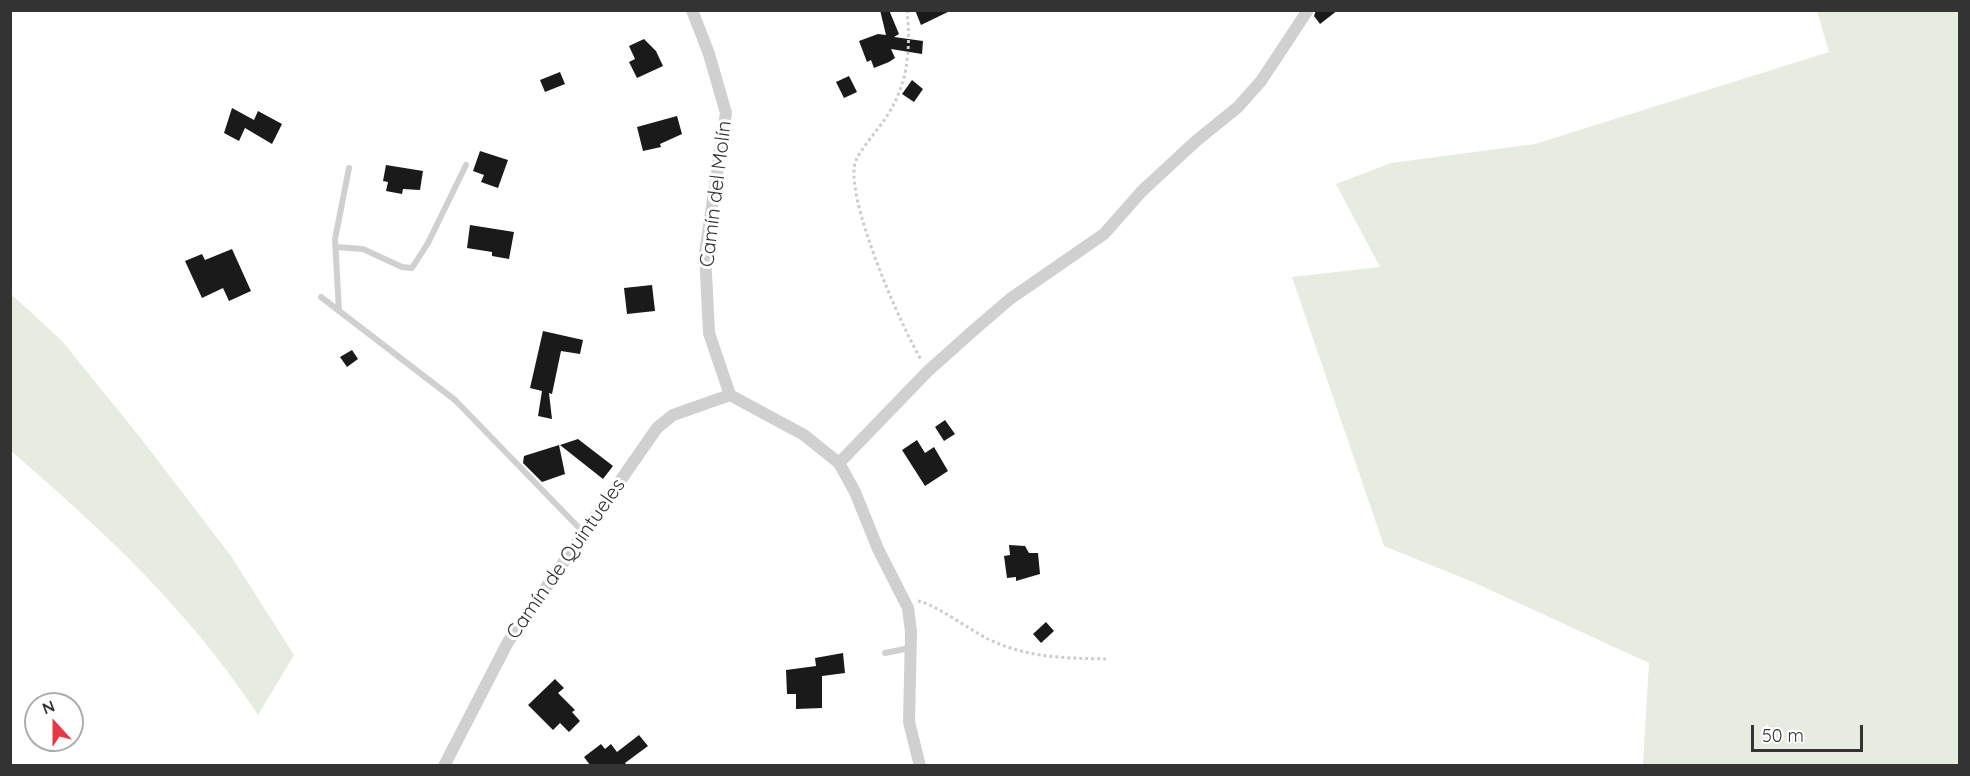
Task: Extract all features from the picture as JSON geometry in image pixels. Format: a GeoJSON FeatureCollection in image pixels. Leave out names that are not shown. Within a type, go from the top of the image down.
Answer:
{"type":"FeatureCollection","features":[{"type":"Feature","properties":{"kind":"street","name":"Camín del Molín"},"geometry":{"type":"LineString","coordinates":[[693,10],[709,54],[726,113],[705,253],[709,333],[730,395]]}},
{"type":"Feature","properties":{"kind":"street"},"geometry":{"type":"LineString","coordinates":[[839,463],[928,371],[1010,299],[1104,234],[1142,191],[1196,141],[1238,107],[1261,81],[1308,10]]}},
{"type":"Feature","properties":{"kind":"street"},"geometry":{"type":"LineString","coordinates":[[730,395],[804,435],[839,463],[908,608],[909,722],[920,765]]}},
{"type":"Feature","properties":{"kind":"street","name":"Camín de Quintueles"},"geometry":{"type":"LineString","coordinates":[[444,765],[508,642],[542,590],[585,533],[657,428],[673,415],[730,395]]}},
{"type":"Feature","properties":{"kind":"lane"},"geometry":{"type":"LineString","coordinates":[[336,247],[363,249],[402,267],[412,268],[428,243],[466,165]]}},
{"type":"Feature","properties":{"kind":"lane"},"geometry":{"type":"LineString","coordinates":[[339,311],[336,247],[349,168]]}},
{"type":"Feature","properties":{"kind":"lane"},"geometry":{"type":"LineString","coordinates":[[321,297],[455,400],[514,464],[585,533]]}},
{"type":"Feature","properties":{"kind":"lane"},"geometry":{"type":"LineString","coordinates":[[885,653],[910,648]]}},
{"type":"Feature","properties":{"kind":"path"},"geometry":{"type":"LineString","coordinates":[[907,10],[908,63],[903,88],[856,160],[852,174],[854,191],[880,270],[905,327],[928,371]]}},
{"type":"Feature","properties":{"kind":"path"},"geometry":{"type":"LineString","coordinates":[[904,600],[923,602],[989,639],[1020,651],[1048,658],[1106,659]]}},
{"type":"Feature","properties":{"kind":"shaded area"},"geometry":{"type":"Polygon","coordinates":[[[1817,11],[1959,11],[1959,765],[1645,765],[1643,763],[1649,663],[1473,582],[1384,546],[1292,277],[1380,267],[1336,184],[1391,163],[1535,144],[1829,52],[1817,11]]]}},
{"type":"Feature","properties":{"kind":"shaded area"},"geometry":{"type":"Polygon","coordinates":[[[10,293],[62,341],[139,436],[231,556],[294,655],[258,715],[204,641],[144,574],[80,512],[11,451],[10,293]]]}},
{"type":"Feature","properties":{"kind":"building"},"geometry":{"type":"Polygon","coordinates":[[[880,10],[889,10],[899,34],[894,37],[923,41],[922,54],[891,49],[895,58],[889,62],[874,68],[871,60],[867,62],[859,41],[878,34],[886,35],[880,10]]]}},
{"type":"Feature","properties":{"kind":"building"},"geometry":{"type":"Polygon","coordinates":[[[915,10],[952,10],[921,25],[915,10]]]}},
{"type":"Feature","properties":{"kind":"building"},"geometry":{"type":"Polygon","coordinates":[[[1316,10],[1338,10],[1320,24],[1314,16],[1316,10]]]}},
{"type":"Feature","properties":{"kind":"building"},"geometry":{"type":"Polygon","coordinates":[[[644,39],[656,51],[663,66],[637,78],[629,62],[635,59],[629,46],[644,39]]]}},
{"type":"Feature","properties":{"kind":"building"},"geometry":{"type":"Polygon","coordinates":[[[560,72],[565,84],[545,92],[540,80],[560,72]]]}},
{"type":"Feature","properties":{"kind":"building"},"geometry":{"type":"Polygon","coordinates":[[[849,76],[857,92],[844,98],[836,82],[849,76]]]}},
{"type":"Feature","properties":{"kind":"building"},"geometry":{"type":"Polygon","coordinates":[[[912,80],[923,89],[914,102],[902,94],[912,80]]]}},
{"type":"Feature","properties":{"kind":"building"},"geometry":{"type":"Polygon","coordinates":[[[232,108],[254,120],[258,111],[282,124],[272,144],[245,128],[239,141],[224,133],[232,108]]]}},
{"type":"Feature","properties":{"kind":"building"},"geometry":{"type":"Polygon","coordinates":[[[677,116],[682,134],[660,144],[661,147],[643,151],[637,127],[677,116]]]}},
{"type":"Feature","properties":{"kind":"building"},"geometry":{"type":"Polygon","coordinates":[[[480,151],[508,160],[498,188],[481,182],[484,175],[473,171],[480,151]]]}},
{"type":"Feature","properties":{"kind":"building"},"geometry":{"type":"Polygon","coordinates":[[[386,165],[423,171],[420,190],[403,189],[402,194],[386,191],[388,182],[383,181],[386,165]]]}},
{"type":"Feature","properties":{"kind":"building"},"geometry":{"type":"Polygon","coordinates":[[[470,225],[514,232],[509,259],[492,256],[492,252],[467,248],[470,225]]]}},
{"type":"Feature","properties":{"kind":"building"},"geometry":{"type":"Polygon","coordinates":[[[232,249],[251,291],[229,301],[223,288],[202,298],[185,261],[202,254],[205,260],[232,249]]]}},
{"type":"Feature","properties":{"kind":"building"},"geometry":{"type":"Polygon","coordinates":[[[652,285],[655,311],[627,314],[624,288],[652,285]]]}},
{"type":"Feature","properties":{"kind":"building"},"geometry":{"type":"Polygon","coordinates":[[[543,331],[583,340],[580,354],[561,351],[552,394],[549,393],[552,419],[538,416],[542,391],[530,388],[543,331]]]}},
{"type":"Feature","properties":{"kind":"building"},"geometry":{"type":"Polygon","coordinates":[[[352,350],[358,359],[347,367],[340,357],[352,350]]]}},
{"type":"Feature","properties":{"kind":"building"},"geometry":{"type":"Polygon","coordinates":[[[945,420],[955,434],[944,441],[935,427],[945,420]]]}},
{"type":"Feature","properties":{"kind":"building"},"geometry":{"type":"Polygon","coordinates":[[[578,439],[613,466],[603,479],[560,445],[578,439]]]}},
{"type":"Feature","properties":{"kind":"building"},"geometry":{"type":"Polygon","coordinates":[[[917,440],[925,453],[934,447],[948,471],[925,486],[902,450],[917,440]]]}},
{"type":"Feature","properties":{"kind":"building"},"geometry":{"type":"Polygon","coordinates":[[[559,445],[565,474],[542,482],[523,463],[524,456],[559,445]]]}},
{"type":"Feature","properties":{"kind":"building"},"geometry":{"type":"Polygon","coordinates":[[[1009,545],[1025,546],[1029,553],[1038,553],[1040,574],[1016,581],[1016,577],[1007,578],[1004,556],[1010,555],[1009,545]]]}},
{"type":"Feature","properties":{"kind":"building"},"geometry":{"type":"Polygon","coordinates":[[[1046,622],[1054,631],[1041,643],[1033,634],[1046,622]]]}},
{"type":"Feature","properties":{"kind":"building"},"geometry":{"type":"Polygon","coordinates":[[[843,653],[845,673],[822,676],[822,708],[796,709],[796,694],[787,694],[786,670],[816,666],[815,658],[843,653]]]}},
{"type":"Feature","properties":{"kind":"building"},"geometry":{"type":"Polygon","coordinates":[[[555,679],[564,688],[558,693],[575,710],[572,712],[580,721],[569,732],[560,723],[553,730],[528,705],[555,679]]]}},
{"type":"Feature","properties":{"kind":"building"},"geometry":{"type":"Polygon","coordinates":[[[639,735],[648,746],[625,763],[627,765],[590,765],[584,757],[601,744],[605,749],[611,744],[617,752],[639,735]]]}}]}
